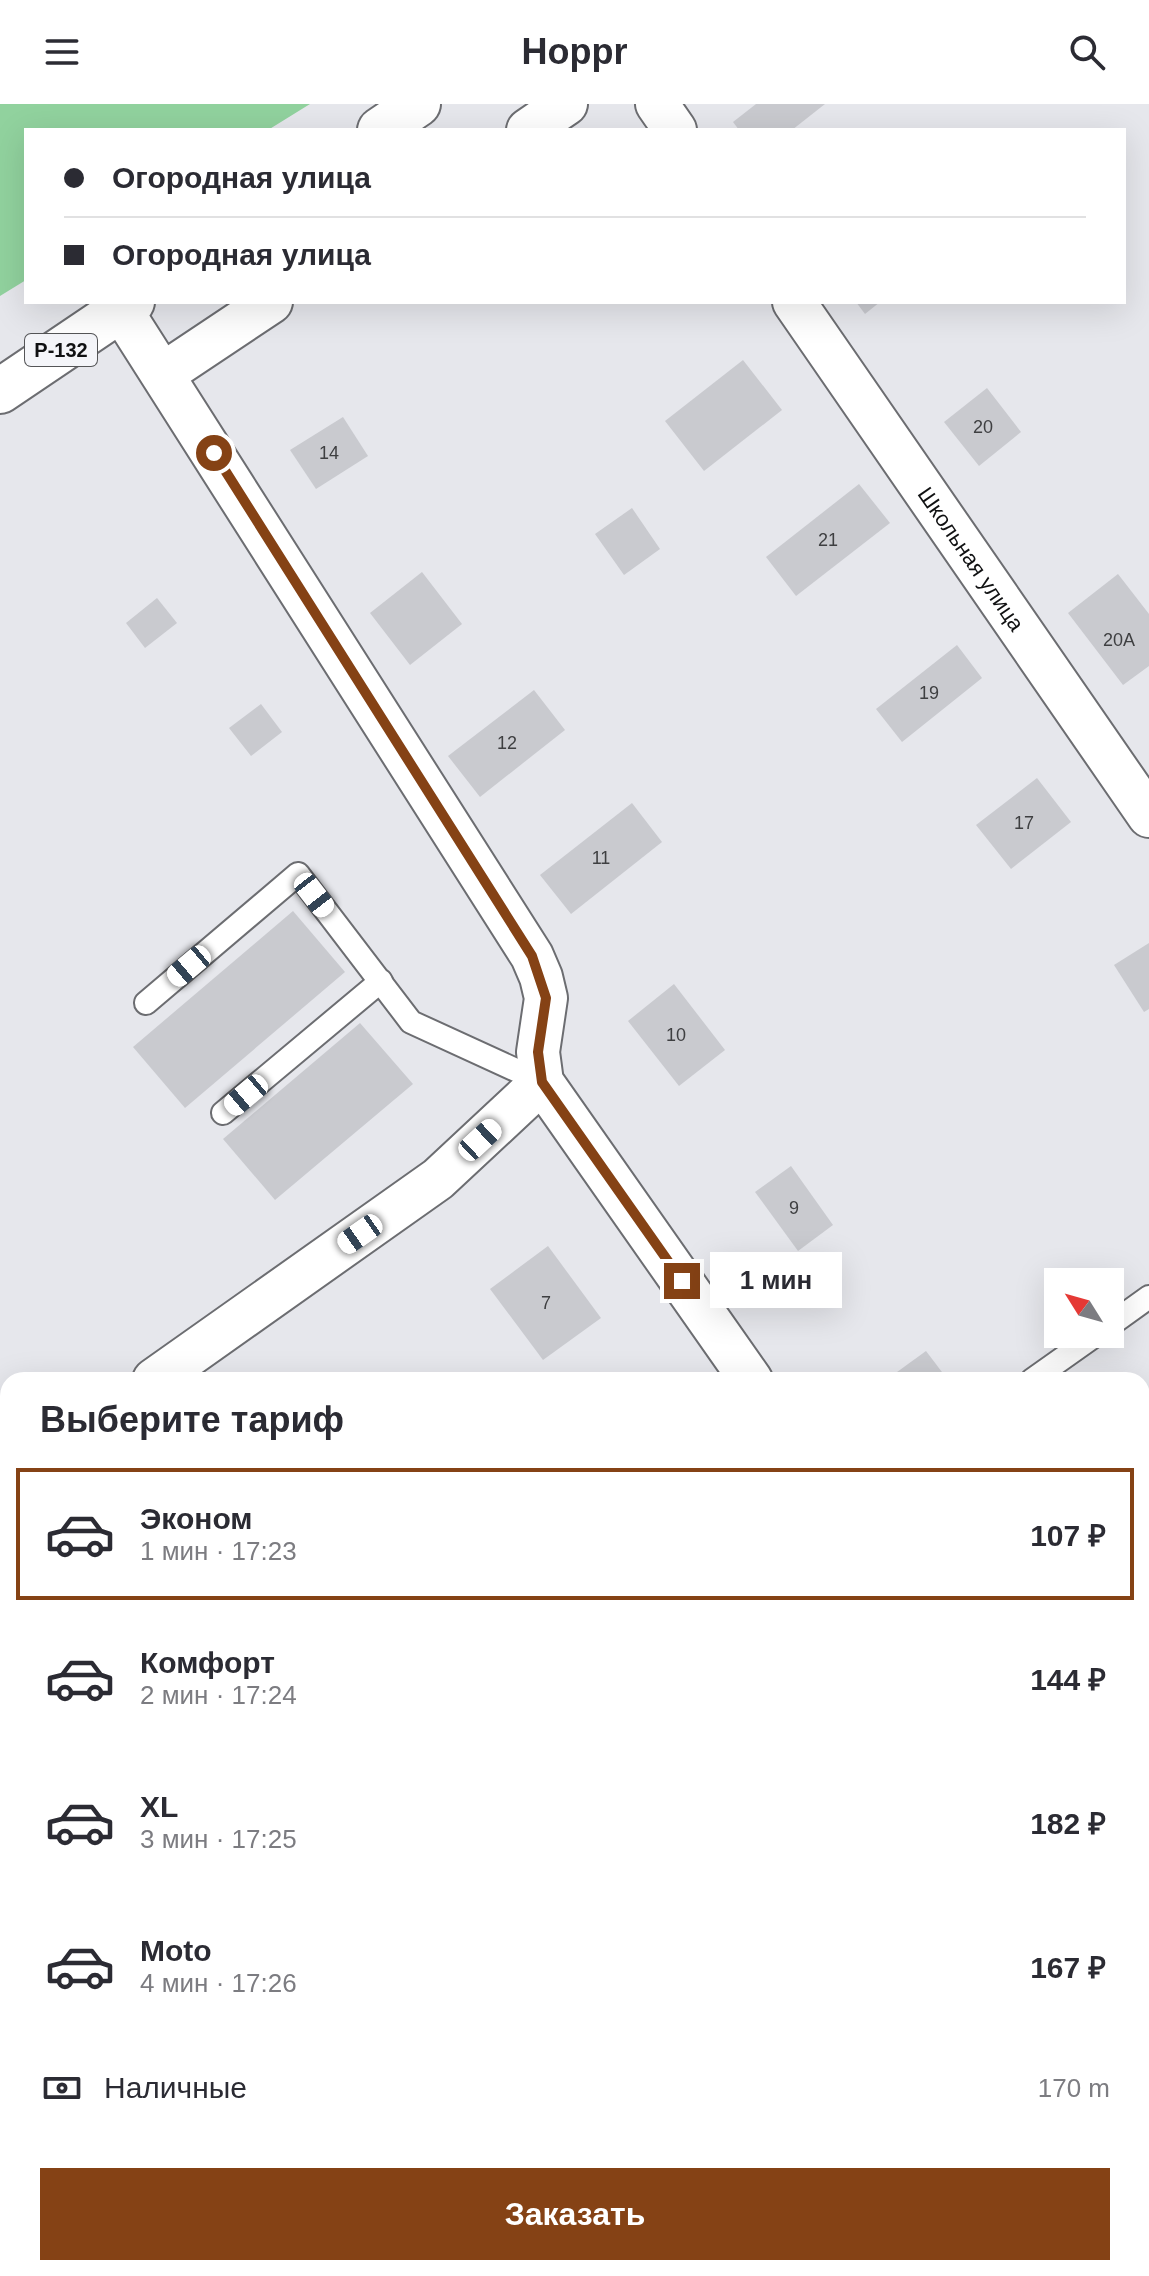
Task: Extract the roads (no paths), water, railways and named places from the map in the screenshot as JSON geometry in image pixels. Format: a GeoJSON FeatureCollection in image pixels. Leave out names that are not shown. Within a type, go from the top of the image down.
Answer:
{"type":"FeatureCollection","features":[{"type":"Feature","properties":{"kind":"highway"},"geometry":{"type":"LineString","coordinates":[[383,128],[418,104]]}},
{"type":"Feature","properties":{"kind":"highway","name":"Р-132"},"geometry":{"type":"LineString","coordinates":[[0,391],[127,306]]}},
{"type":"Feature","properties":{"kind":"street"},"geometry":{"type":"LineString","coordinates":[[531,128],[566,104]]}},
{"type":"Feature","properties":{"kind":"street"},"geometry":{"type":"LineString","coordinates":[[657,104],[674,128]]}},
{"type":"Feature","properties":{"kind":"street"},"geometry":{"type":"LineString","coordinates":[[163,374],[268,304]]}},
{"type":"Feature","properties":{"kind":"street","name":"Школьная улица"},"geometry":{"type":"LineString","coordinates":[[795,304],[1149,816]]}},
{"type":"Feature","properties":{"kind":"street"},"geometry":{"type":"LineString","coordinates":[[127,306],[163,374],[532,956],[546,998],[538,1052],[542,1082],[745,1372]]}},
{"type":"Feature","properties":{"kind":"street"},"geometry":{"type":"LineString","coordinates":[[165,1372],[438,1179],[542,1082]]}},
{"type":"Feature","properties":{"kind":"lane"},"geometry":{"type":"LineString","coordinates":[[146,1003],[298,874],[411,1022],[542,1082]]}},
{"type":"Feature","properties":{"kind":"lane"},"geometry":{"type":"LineString","coordinates":[[223,1113],[381,981]]}},
{"type":"Feature","properties":{"kind":"lane"},"geometry":{"type":"LineString","coordinates":[[1124,1315],[1149,1297]]}},
{"type":"Feature","properties":{"kind":"lane"},"geometry":{"type":"LineString","coordinates":[[1043,1372],[1077,1348]]}}]}
